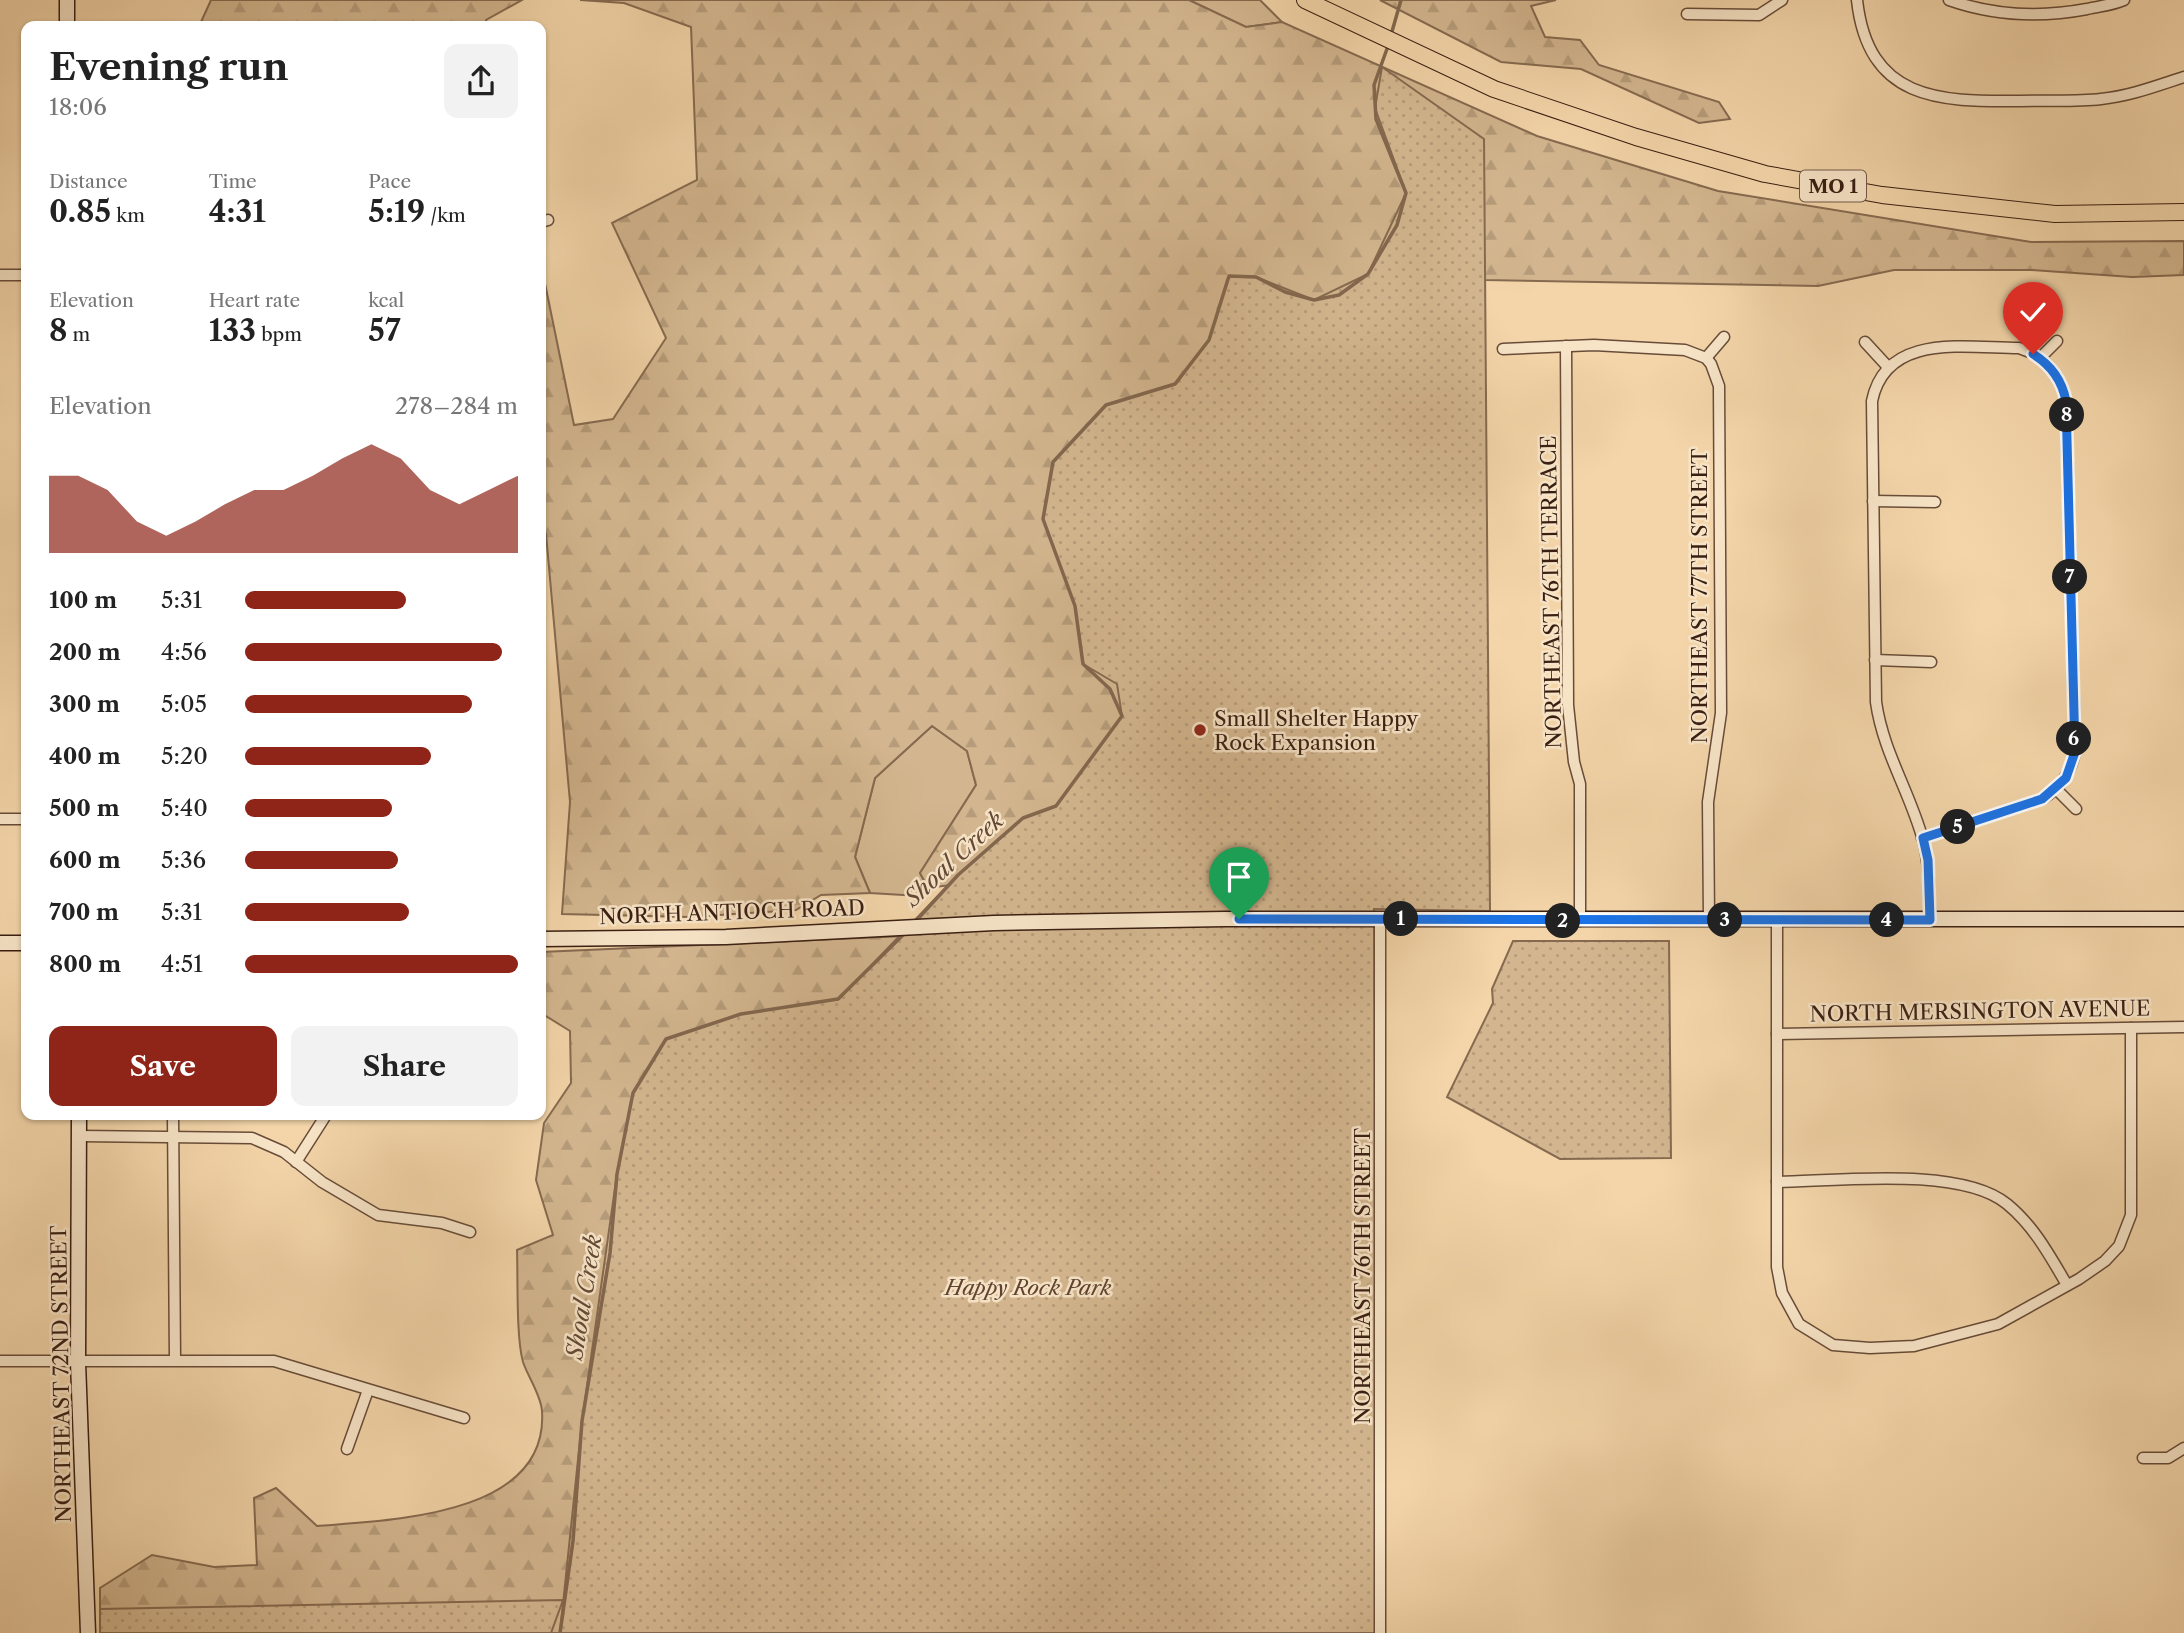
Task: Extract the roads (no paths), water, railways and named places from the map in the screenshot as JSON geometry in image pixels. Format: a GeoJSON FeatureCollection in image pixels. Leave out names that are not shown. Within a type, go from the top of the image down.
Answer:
{"type":"FeatureCollection","features":[{"type":"Feature","properties":{"kind":"main road","name":"MO 1"},"geometry":{"type":"LineString","coordinates":[[1311,4],[1494,89],[1636,137],[1752,170],[1882,195],[2055,214],[2184,212]]}},
{"type":"Feature","properties":{"kind":"street"},"geometry":{"type":"LineString","coordinates":[[67,0],[67,21]]}},
{"type":"Feature","properties":{"kind":"street"},"geometry":{"type":"LineString","coordinates":[[1687,14],[1759,15],[1782,0]]}},
{"type":"Feature","properties":{"kind":"street"},"geometry":{"type":"LineString","coordinates":[[1857,0],[1859,21],[1870,51],[1881,67],[1911,90],[1926,96],[1970,102],[2099,100],[2147,90],[2184,77]]}},
{"type":"Feature","properties":{"kind":"street"},"geometry":{"type":"LineString","coordinates":[[1949,0],[1972,8],[2024,16],[2067,12],[2124,0]]}},
{"type":"Feature","properties":{"kind":"street"},"geometry":{"type":"LineString","coordinates":[[0,275],[21,275]]}},
{"type":"Feature","properties":{"kind":"street"},"geometry":{"type":"LineString","coordinates":[[1503,349],[1566,346],[1685,350],[1706,358],[1724,337]]}},
{"type":"Feature","properties":{"kind":"street"},"geometry":{"type":"LineString","coordinates":[[2040,358],[2057,341]]}},
{"type":"Feature","properties":{"kind":"street"},"geometry":{"type":"LineString","coordinates":[[1864,342],[1888,367]]}},
{"type":"Feature","properties":{"kind":"street","name":"NORTHEAST 76TH TERRACE"},"geometry":{"type":"LineString","coordinates":[[1566,346],[1568,705],[1574,762],[1580,784],[1580,921]]}},
{"type":"Feature","properties":{"kind":"street"},"geometry":{"type":"LineString","coordinates":[[1923,838],[2042,799],[2057,790],[2066,778],[2075,752],[2066,401],[2060,380],[2040,358],[2019,348],[1922,348],[1906,353],[1888,367],[1879,379],[1872,401],[1876,702],[1882,735],[1923,838],[1928,860],[1930,920]]}},
{"type":"Feature","properties":{"kind":"street","name":"NORTHEAST 77TH STREET"},"geometry":{"type":"LineString","coordinates":[[1706,358],[1715,371],[1719,386],[1721,713],[1709,802],[1709,920]]}},
{"type":"Feature","properties":{"kind":"street"},"geometry":{"type":"LineString","coordinates":[[1873,501],[1935,502]]}},
{"type":"Feature","properties":{"kind":"street"},"geometry":{"type":"LineString","coordinates":[[1875,660],[1931,662]]}},
{"type":"Feature","properties":{"kind":"street"},"geometry":{"type":"LineString","coordinates":[[2057,790],[2076,809]]}},
{"type":"Feature","properties":{"kind":"street"},"geometry":{"type":"LineString","coordinates":[[0,819],[21,818]]}},
{"type":"Feature","properties":{"kind":"street","name":"NORTH ANTIOCH ROAD"},"geometry":{"type":"LineString","coordinates":[[546,939],[726,937],[950,924],[1380,919],[2184,919]]}},
{"type":"Feature","properties":{"kind":"street","name":"NORTHEAST 76TH STREET"},"geometry":{"type":"LineString","coordinates":[[1380,919],[1380,1633]]}},
{"type":"Feature","properties":{"kind":"street"},"geometry":{"type":"LineString","coordinates":[[1777,920],[1777,1267],[1782,1293],[1798,1324],[1833,1345],[1870,1348],[1914,1346],[1998,1324],[2105,1261],[2119,1246],[2129,1223],[2133,1204],[2131,1028]]}},
{"type":"Feature","properties":{"kind":"street"},"geometry":{"type":"LineString","coordinates":[[0,943],[21,943]]}},
{"type":"Feature","properties":{"kind":"street","name":"NORTH MERSINGTON AVENUE"},"geometry":{"type":"LineString","coordinates":[[1777,1034],[2184,1027]]}},
{"type":"Feature","properties":{"kind":"street","name":"NORTHEAST 72ND STREET"},"geometry":{"type":"LineString","coordinates":[[79,1120],[78,1362],[88,1633]]}},
{"type":"Feature","properties":{"kind":"street"},"geometry":{"type":"LineString","coordinates":[[173,1120],[175,1360]]}},
{"type":"Feature","properties":{"kind":"street"},"geometry":{"type":"LineString","coordinates":[[296,1162],[323,1120]]}},
{"type":"Feature","properties":{"kind":"street"},"geometry":{"type":"LineString","coordinates":[[80,1136],[252,1138],[284,1152],[322,1182],[378,1214],[442,1223],[470,1232]]}},
{"type":"Feature","properties":{"kind":"street"},"geometry":{"type":"LineString","coordinates":[[1777,1182],[1926,1180],[1969,1186],[1990,1193],[2022,1217],[2042,1242],[2067,1285]]}},
{"type":"Feature","properties":{"kind":"street"},"geometry":{"type":"LineString","coordinates":[[0,1361],[274,1361],[464,1419]]}},
{"type":"Feature","properties":{"kind":"street"},"geometry":{"type":"LineString","coordinates":[[347,1449],[368,1391]]}},
{"type":"Feature","properties":{"kind":"street"},"geometry":{"type":"LineString","coordinates":[[2143,1458],[2168,1458],[2184,1448]]}},
{"type":"Feature","properties":{"kind":"waterway","name":"Shoal Creek"},"geometry":{"type":"LineString","coordinates":[[1391,35],[1401,0]]}},
{"type":"Feature","properties":{"kind":"waterway","name":"Shoal Creek"},"geometry":{"type":"LineString","coordinates":[[915,922],[958,875],[1023,818],[1056,806],[1122,716],[1110,689],[1083,664],[1075,606],[1043,519],[1053,462],[1106,405],[1175,384],[1209,340],[1229,276],[1256,277],[1285,292],[1314,300],[1339,295],[1368,274],[1397,225],[1406,193],[1376,119],[1374,85],[1388,46]]}},
{"type":"Feature","properties":{"kind":"waterway","name":"Shoal Creek"},"geometry":{"type":"LineString","coordinates":[[560,1633],[573,1541],[582,1421],[610,1253],[617,1174],[633,1093],[666,1039],[741,1014],[838,999],[905,933]]}},
{"type":"Feature","properties":{"kind":"place","name":"Small Shelter Happy Rock Expansion"},"geometry":{"type":"Point","coordinates":[1200,730]}},
{"type":"Feature","properties":{"kind":"park label","name":"Happy Rock Park"},"geometry":{"type":"Point","coordinates":[1028,1287]}}]}
